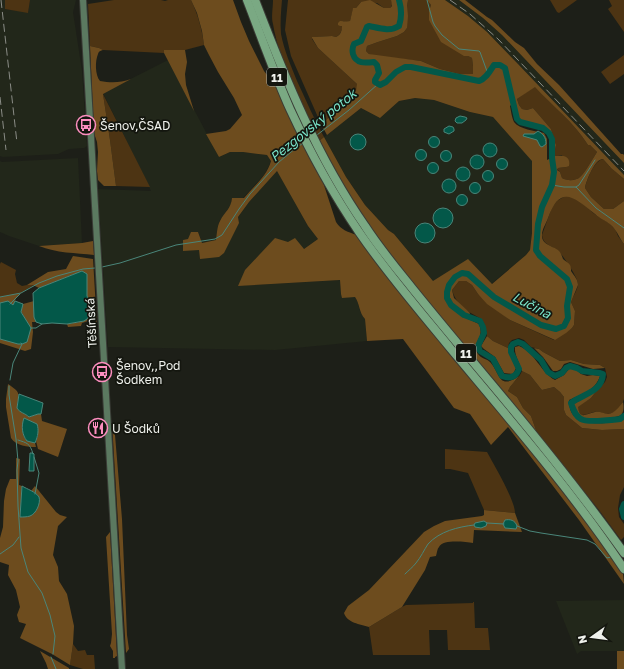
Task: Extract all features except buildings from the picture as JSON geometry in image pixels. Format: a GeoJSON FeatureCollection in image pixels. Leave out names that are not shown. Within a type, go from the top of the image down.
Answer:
{"type":"FeatureCollection","features":[{"type":"Feature","properties":{"kind":"highway","name":"11"},"geometry":{"type":"LineString","coordinates":[[247,0],[290,109],[323,174],[351,219],[382,264],[589,518],[624,569]]}},
{"type":"Feature","properties":{"kind":"highway","name":"11"},"geometry":{"type":"LineString","coordinates":[[255,0],[302,113],[342,191],[364,226],[389,260],[545,449],[596,514],[624,553]]}},
{"type":"Feature","properties":{"kind":"main road","name":"Těšínská"},"geometry":{"type":"LineString","coordinates":[[83,0],[122,669]]}},
{"type":"Feature","properties":{"kind":"shaded area"},"geometry":{"type":"Polygon","coordinates":[[[0,0],[5,0],[5,9],[28,12],[30,0],[76,0],[73,12],[82,71],[87,146],[84,148],[69,149],[58,154],[0,156],[0,0]]]}},
{"type":"Feature","properties":{"kind":"shaded area"},"geometry":{"type":"Polygon","coordinates":[[[5,0],[30,0],[28,13],[5,9],[5,0]]]}},
{"type":"Feature","properties":{"kind":"shaded area"},"geometry":{"type":"Polygon","coordinates":[[[114,0],[191,0],[196,11],[204,45],[185,50],[164,50],[164,53],[103,50],[90,46],[88,4],[114,0]]]}},
{"type":"Feature","properties":{"kind":"shaded area"},"geometry":{"type":"Polygon","coordinates":[[[191,0],[233,0],[249,41],[264,71],[278,89],[322,179],[338,225],[342,229],[357,235],[562,489],[623,573],[624,584],[579,520],[508,427],[491,445],[470,414],[454,408],[403,339],[367,341],[365,319],[357,300],[355,297],[342,298],[340,280],[238,286],[245,270],[275,238],[288,242],[295,238],[304,249],[318,239],[308,226],[277,171],[249,202],[238,217],[239,223],[224,253],[219,257],[200,259],[199,250],[183,251],[183,240],[188,239],[191,232],[198,232],[202,243],[216,240],[219,223],[229,207],[232,198],[244,198],[263,176],[271,161],[267,155],[243,152],[230,152],[219,157],[206,134],[230,129],[242,115],[204,45],[197,13],[191,0]]]}},
{"type":"Feature","properties":{"kind":"shaded area"},"geometry":{"type":"Polygon","coordinates":[[[273,0],[282,0],[282,40],[297,81],[324,137],[319,141],[292,84],[276,39],[272,21],[273,0]]]}},
{"type":"Feature","properties":{"kind":"shaded area"},"geometry":{"type":"Polygon","coordinates":[[[288,0],[391,0],[392,3],[390,8],[384,8],[377,3],[361,2],[356,8],[353,9],[350,21],[343,21],[342,30],[336,37],[313,37],[312,39],[318,48],[357,84],[357,91],[321,124],[291,56],[285,30],[288,0]]]}},
{"type":"Feature","properties":{"kind":"shaded area"},"geometry":{"type":"Polygon","coordinates":[[[370,0],[384,8],[390,8],[392,6],[391,0],[408,0],[407,28],[404,32],[397,36],[367,46],[366,51],[369,54],[421,61],[440,69],[460,74],[473,74],[472,58],[464,56],[441,42],[429,20],[431,5],[427,0],[445,0],[468,16],[487,32],[624,175],[624,179],[603,159],[601,159],[593,168],[585,188],[591,197],[604,209],[613,209],[624,201],[624,244],[610,224],[574,199],[568,197],[563,197],[557,201],[543,229],[542,238],[546,243],[560,252],[563,259],[570,265],[571,271],[578,283],[571,302],[575,311],[574,325],[566,333],[555,340],[510,320],[487,304],[472,285],[466,281],[459,281],[452,290],[454,298],[470,313],[468,319],[479,324],[481,332],[475,350],[481,357],[490,362],[503,381],[507,382],[519,376],[508,391],[517,397],[523,408],[531,416],[537,433],[436,312],[381,242],[348,193],[319,141],[324,137],[346,177],[365,205],[388,230],[394,234],[433,281],[468,259],[492,284],[526,255],[530,250],[532,233],[532,161],[493,117],[470,112],[434,100],[415,98],[399,101],[380,118],[361,108],[327,135],[321,124],[339,109],[356,91],[357,84],[318,48],[312,37],[338,36],[341,32],[342,26],[338,25],[338,23],[340,21],[350,21],[353,8],[356,8],[361,2],[370,0]],[[535,87],[517,99],[519,105],[522,109],[527,110],[533,108],[551,129],[556,145],[554,155],[564,156],[569,160],[569,166],[558,168],[557,170],[560,172],[562,178],[566,180],[576,179],[582,175],[597,152],[590,145],[588,145],[570,122],[535,87]],[[514,102],[510,106],[514,122],[523,128],[544,133],[547,139],[547,160],[553,157],[552,134],[540,125],[520,119],[514,102]]]}},
{"type":"Feature","properties":{"kind":"shaded area"},"geometry":{"type":"Polygon","coordinates":[[[408,0],[427,0],[431,5],[429,11],[468,56],[472,58],[473,74],[460,74],[440,69],[421,61],[375,56],[366,51],[367,46],[397,36],[404,32],[407,28],[408,0]]]}},
{"type":"Feature","properties":{"kind":"shaded area"},"geometry":{"type":"Polygon","coordinates":[[[445,0],[459,0],[502,35],[624,163],[624,175],[496,41],[468,16],[445,0]]]}},
{"type":"Feature","properties":{"kind":"shaded area"},"geometry":{"type":"Polygon","coordinates":[[[459,0],[465,0],[492,20],[515,42],[524,48],[537,64],[559,85],[621,154],[624,155],[624,163],[502,35],[459,0]]]}},
{"type":"Feature","properties":{"kind":"shaded area"},"geometry":{"type":"Polygon","coordinates":[[[550,0],[577,0],[559,13],[550,0]]]}},
{"type":"Feature","properties":{"kind":"shaded area"},"geometry":{"type":"Polygon","coordinates":[[[609,0],[624,0],[624,32],[608,9],[612,6],[609,0]]]}},
{"type":"Feature","properties":{"kind":"shaded area"},"geometry":{"type":"Polygon","coordinates":[[[90,46],[103,50],[99,52],[96,60],[96,72],[100,81],[116,82],[131,79],[103,94],[116,186],[104,186],[98,180],[98,152],[94,133],[90,46]]]}},
{"type":"Feature","properties":{"kind":"shaded area"},"geometry":{"type":"Polygon","coordinates":[[[164,50],[185,50],[187,62],[185,74],[186,85],[194,111],[164,53],[164,50]]]}},
{"type":"Feature","properties":{"kind":"shaded area"},"geometry":{"type":"Polygon","coordinates":[[[624,55],[624,74],[610,84],[601,72],[624,55]]]}},
{"type":"Feature","properties":{"kind":"shaded area"},"geometry":{"type":"Polygon","coordinates":[[[168,60],[219,157],[230,152],[243,152],[267,155],[271,160],[264,175],[243,198],[232,198],[231,205],[219,222],[217,240],[202,243],[198,232],[200,259],[239,223],[238,217],[277,170],[308,226],[318,239],[304,249],[238,286],[340,280],[341,294],[355,297],[358,302],[360,311],[365,319],[367,341],[275,350],[108,347],[98,189],[151,191],[103,93],[168,60]]]}},
{"type":"Feature","properties":{"kind":"shaded area"},"geometry":{"type":"Polygon","coordinates":[[[535,86],[570,121],[588,145],[590,145],[597,152],[580,177],[574,180],[562,178],[557,169],[566,167],[562,155],[554,155],[556,145],[551,129],[533,108],[527,110],[522,109],[519,105],[517,99],[535,86]]]}},
{"type":"Feature","properties":{"kind":"shaded area"},"geometry":{"type":"Polygon","coordinates":[[[103,94],[150,187],[116,186],[103,94]]]}},
{"type":"Feature","properties":{"kind":"shaded area"},"geometry":{"type":"Polygon","coordinates":[[[415,98],[434,100],[470,112],[493,117],[533,161],[532,233],[530,250],[491,284],[433,281],[394,234],[388,230],[365,205],[346,177],[324,137],[361,108],[380,118],[399,101],[415,98]]]}},
{"type":"Feature","properties":{"kind":"shaded area"},"geometry":{"type":"Polygon","coordinates":[[[78,158],[82,243],[39,246],[0,232],[0,161],[78,158]]]}},
{"type":"Feature","properties":{"kind":"shaded area"},"geometry":{"type":"Polygon","coordinates":[[[603,159],[624,179],[624,201],[613,209],[604,209],[591,197],[585,188],[589,175],[597,163],[603,159]]]}},
{"type":"Feature","properties":{"kind":"shaded area"},"geometry":{"type":"Polygon","coordinates":[[[565,196],[575,198],[611,225],[624,244],[624,399],[618,409],[610,414],[596,412],[581,415],[577,407],[591,398],[605,382],[607,377],[605,368],[600,365],[584,364],[571,360],[560,361],[539,349],[531,347],[524,340],[519,338],[512,340],[509,343],[508,348],[493,341],[487,336],[482,320],[461,305],[452,290],[459,281],[466,281],[472,285],[478,294],[510,320],[554,340],[572,328],[574,325],[575,311],[571,302],[577,288],[578,281],[562,255],[545,242],[542,235],[552,207],[557,201],[565,196]]]}},
{"type":"Feature","properties":{"kind":"shaded area"},"geometry":{"type":"Polygon","coordinates":[[[93,241],[94,255],[59,251],[39,246],[82,243],[93,241]]]}},
{"type":"Feature","properties":{"kind":"shaded area"},"geometry":{"type":"Polygon","coordinates":[[[73,256],[93,259],[97,326],[91,320],[82,323],[81,326],[68,327],[67,324],[85,320],[90,316],[91,311],[88,297],[74,274],[39,288],[33,285],[27,285],[48,272],[66,269],[73,256]]]}},
{"type":"Feature","properties":{"kind":"shaded area"},"geometry":{"type":"Polygon","coordinates":[[[1,262],[16,270],[15,274],[17,283],[22,286],[34,285],[21,293],[0,297],[1,262]]]}},
{"type":"Feature","properties":{"kind":"shaded area"},"geometry":{"type":"Polygon","coordinates":[[[21,293],[16,298],[13,306],[0,303],[0,297],[21,293]]]}},
{"type":"Feature","properties":{"kind":"shaded area"},"geometry":{"type":"Polygon","coordinates":[[[34,301],[34,317],[36,322],[32,322],[33,332],[31,349],[25,351],[0,343],[0,339],[22,344],[30,328],[21,311],[23,304],[34,301]]]}},
{"type":"Feature","properties":{"kind":"shaded area"},"geometry":{"type":"Polygon","coordinates":[[[487,336],[493,341],[508,348],[516,368],[513,374],[504,373],[495,357],[481,346],[487,336]]]}},
{"type":"Feature","properties":{"kind":"shaded area"},"geometry":{"type":"Polygon","coordinates":[[[519,346],[530,353],[545,372],[555,380],[564,375],[569,369],[576,369],[581,374],[587,376],[600,376],[598,381],[591,389],[569,400],[572,413],[580,420],[592,423],[606,423],[624,419],[624,429],[602,430],[582,428],[566,415],[564,410],[564,397],[560,392],[554,387],[542,390],[530,375],[522,371],[515,350],[515,347],[519,346]]]}},
{"type":"Feature","properties":{"kind":"shaded area"},"geometry":{"type":"Polygon","coordinates":[[[534,348],[539,349],[560,361],[571,360],[584,364],[600,365],[605,368],[593,369],[570,362],[564,364],[561,369],[553,371],[543,357],[534,348]]]}},
{"type":"Feature","properties":{"kind":"shaded area"},"geometry":{"type":"Polygon","coordinates":[[[522,371],[530,375],[542,390],[554,387],[560,392],[564,397],[564,410],[566,415],[582,428],[602,430],[624,429],[624,487],[620,495],[618,508],[619,517],[624,524],[624,537],[621,540],[599,510],[537,433],[531,416],[523,408],[517,397],[508,391],[522,371]]]}},
{"type":"Feature","properties":{"kind":"shaded area"},"geometry":{"type":"Polygon","coordinates":[[[8,384],[18,393],[17,408],[20,411],[29,417],[41,414],[42,421],[67,429],[58,457],[38,449],[36,441],[38,435],[22,425],[24,437],[27,441],[35,443],[36,447],[26,446],[13,441],[11,438],[6,407],[8,384]]]}},
{"type":"Feature","properties":{"kind":"shaded area"},"geometry":{"type":"Polygon","coordinates":[[[598,389],[591,398],[578,407],[580,414],[584,415],[600,412],[608,414],[617,410],[623,402],[624,409],[621,415],[609,418],[584,419],[579,414],[575,409],[574,404],[598,389]]]}},
{"type":"Feature","properties":{"kind":"shaded area"},"geometry":{"type":"Polygon","coordinates":[[[112,423],[114,423],[122,519],[127,635],[129,649],[126,653],[112,423]]]}},
{"type":"Feature","properties":{"kind":"shaded area"},"geometry":{"type":"Polygon","coordinates":[[[445,449],[487,452],[508,491],[515,513],[484,510],[468,473],[445,469],[445,449]]]}},
{"type":"Feature","properties":{"kind":"shaded area"},"geometry":{"type":"Polygon","coordinates":[[[16,458],[20,459],[19,485],[22,486],[20,517],[29,516],[36,493],[31,491],[35,486],[56,512],[67,517],[58,526],[53,555],[58,567],[59,581],[67,594],[74,626],[70,665],[20,638],[26,624],[19,622],[17,615],[20,607],[16,590],[8,575],[9,565],[0,562],[0,538],[3,527],[4,501],[6,489],[10,479],[16,479],[16,458]]]}},
{"type":"Feature","properties":{"kind":"shaded area"},"geometry":{"type":"Polygon","coordinates":[[[484,510],[515,513],[522,532],[474,530],[473,543],[449,542],[441,544],[436,556],[430,557],[425,570],[402,607],[369,627],[354,623],[348,619],[344,613],[348,606],[369,590],[424,532],[445,521],[482,516],[484,515],[484,510]]]}},
{"type":"Feature","properties":{"kind":"shaded area"},"geometry":{"type":"Polygon","coordinates":[[[110,532],[117,656],[115,658],[113,658],[113,651],[110,646],[112,634],[106,537],[110,532]]]}},
{"type":"Feature","properties":{"kind":"shaded area"},"geometry":{"type":"Polygon","coordinates":[[[624,600],[624,651],[581,651],[577,654],[556,601],[624,600]]]}},
{"type":"Feature","properties":{"kind":"shaded area"},"geometry":{"type":"Polygon","coordinates":[[[473,602],[475,628],[488,628],[490,650],[448,650],[447,630],[429,630],[430,655],[373,655],[369,627],[402,607],[406,605],[473,602]]]}},
{"type":"Feature","properties":{"kind":"shaded area"},"geometry":{"type":"Polygon","coordinates":[[[73,644],[78,651],[85,650],[87,655],[94,655],[95,669],[83,669],[70,665],[73,644]]]}},
{"type":"Feature","properties":{"kind":"shaded area"},"geometry":{"type":"Polygon","coordinates":[[[40,651],[69,668],[69,669],[48,669],[40,651]]]}},
{"type":"Feature","properties":{"kind":"shaded area"},"geometry":{"type":"Polygon","coordinates":[[[617,651],[624,651],[624,669],[617,669],[617,651]]]}},
{"type":"Feature","properties":{"kind":"water"},"geometry":{"type":"Polygon","coordinates":[[[460,116],[467,118],[462,123],[457,123],[455,121],[456,118],[460,116]]]}},
{"type":"Feature","properties":{"kind":"water"},"geometry":{"type":"Polygon","coordinates":[[[449,126],[453,127],[454,131],[449,134],[444,132],[444,129],[449,126]]]}},
{"type":"Feature","properties":{"kind":"water"},"geometry":{"type":"Polygon","coordinates":[[[538,131],[545,138],[546,144],[542,147],[537,140],[523,136],[524,134],[534,134],[538,131]]]}},
{"type":"Feature","properties":{"kind":"water"},"geometry":{"type":"Polygon","coordinates":[[[355,134],[361,134],[366,139],[364,148],[361,150],[355,150],[350,145],[350,139],[355,134]]]}},
{"type":"Feature","properties":{"kind":"water"},"geometry":{"type":"Polygon","coordinates":[[[432,137],[436,137],[438,138],[438,146],[432,147],[429,144],[429,140],[432,137]]]}},
{"type":"Feature","properties":{"kind":"water"},"geometry":{"type":"Polygon","coordinates":[[[487,143],[493,143],[497,147],[497,153],[493,157],[487,157],[483,153],[483,147],[487,143]]]}},
{"type":"Feature","properties":{"kind":"water"},"geometry":{"type":"Polygon","coordinates":[[[419,150],[423,150],[425,151],[425,159],[419,160],[416,157],[416,153],[419,150]]]}},
{"type":"Feature","properties":{"kind":"water"},"geometry":{"type":"Polygon","coordinates":[[[444,151],[448,151],[450,152],[450,160],[444,161],[441,158],[441,154],[444,151]]]}},
{"type":"Feature","properties":{"kind":"water"},"geometry":{"type":"Polygon","coordinates":[[[477,155],[482,157],[484,162],[482,167],[477,169],[472,167],[470,162],[472,157],[477,155]]]}},
{"type":"Feature","properties":{"kind":"water"},"geometry":{"type":"Polygon","coordinates":[[[500,159],[504,159],[506,160],[506,168],[500,169],[497,166],[497,162],[500,159]]]}},
{"type":"Feature","properties":{"kind":"water"},"geometry":{"type":"Polygon","coordinates":[[[433,162],[437,164],[439,168],[437,172],[433,174],[429,172],[427,168],[429,164],[433,162]]]}},
{"type":"Feature","properties":{"kind":"water"},"geometry":{"type":"Polygon","coordinates":[[[463,167],[468,169],[470,174],[468,179],[463,181],[458,179],[456,174],[458,169],[463,167]]]}},
{"type":"Feature","properties":{"kind":"water"},"geometry":{"type":"Polygon","coordinates":[[[486,171],[490,171],[492,172],[492,180],[486,181],[483,178],[483,174],[486,171]]]}},
{"type":"Feature","properties":{"kind":"water"},"geometry":{"type":"Polygon","coordinates":[[[449,179],[454,181],[456,186],[454,191],[449,193],[444,191],[442,186],[444,181],[449,179]]]}},
{"type":"Feature","properties":{"kind":"water"},"geometry":{"type":"Polygon","coordinates":[[[473,183],[477,183],[479,184],[479,192],[473,193],[470,190],[470,186],[473,183]]]}},
{"type":"Feature","properties":{"kind":"water"},"geometry":{"type":"Polygon","coordinates":[[[460,195],[464,195],[466,196],[466,204],[460,205],[457,202],[457,198],[460,195]]]}},
{"type":"Feature","properties":{"kind":"water"},"geometry":{"type":"Polygon","coordinates":[[[443,208],[450,211],[453,218],[450,225],[443,228],[436,225],[433,218],[436,211],[443,208]]]}},
{"type":"Feature","properties":{"kind":"water"},"geometry":{"type":"Polygon","coordinates":[[[425,223],[432,226],[435,233],[432,240],[425,243],[418,240],[415,233],[418,226],[425,223]]]}},
{"type":"Feature","properties":{"kind":"water"},"geometry":{"type":"Polygon","coordinates":[[[82,271],[87,274],[87,296],[91,304],[92,312],[87,319],[84,321],[67,324],[42,324],[36,322],[34,317],[33,293],[39,288],[82,271]]]}},
{"type":"Feature","properties":{"kind":"water"},"geometry":{"type":"Polygon","coordinates":[[[8,301],[13,305],[15,301],[23,304],[21,312],[31,328],[27,342],[22,344],[0,339],[0,303],[8,301]]]}},
{"type":"Feature","properties":{"kind":"water"},"geometry":{"type":"Polygon","coordinates":[[[19,394],[43,403],[41,414],[29,417],[20,411],[17,408],[19,394]]]}},
{"type":"Feature","properties":{"kind":"water"},"geometry":{"type":"Polygon","coordinates":[[[24,418],[37,424],[38,433],[35,443],[27,441],[24,436],[22,427],[24,418]]]}},
{"type":"Feature","properties":{"kind":"water"},"geometry":{"type":"Polygon","coordinates":[[[30,453],[34,454],[34,471],[29,471],[30,453]]]}},
{"type":"Feature","properties":{"kind":"water"},"geometry":{"type":"Polygon","coordinates":[[[22,486],[38,495],[39,502],[38,508],[32,515],[20,517],[22,486]]]}},
{"type":"Feature","properties":{"kind":"water"},"geometry":{"type":"Polygon","coordinates":[[[505,520],[514,521],[517,526],[516,529],[505,528],[503,524],[505,520]]]}},
{"type":"Feature","properties":{"kind":"water"},"geometry":{"type":"Polygon","coordinates":[[[484,521],[487,523],[486,526],[481,528],[475,527],[475,523],[484,521]]]}},
{"type":"Feature","properties":{"kind":"waterway","name":"Lučina"},"geometry":{"type":"LineString","coordinates":[[399,0],[401,7],[401,20],[399,26],[392,29],[367,27],[361,41],[354,44],[352,50],[356,60],[364,63],[374,62],[377,65],[379,73],[375,82],[380,85],[386,82],[396,72],[405,67],[479,81],[486,77],[494,65],[500,65],[505,68],[517,119],[520,122],[543,128],[549,133],[552,139],[554,172],[552,185],[542,207],[538,224],[536,250],[540,256],[567,279],[570,287],[567,306],[568,318],[564,326],[556,329],[541,325],[494,297],[468,274],[462,273],[455,277],[449,285],[447,298],[451,305],[464,315],[480,321],[484,333],[478,346],[480,351],[493,359],[502,376],[512,377],[518,372],[519,369],[511,352],[511,347],[513,344],[518,342],[523,344],[541,360],[548,372],[555,376],[562,373],[570,366],[582,371],[603,374],[602,380],[596,389],[571,403],[574,412],[579,418],[588,421],[599,421],[620,419],[624,416]]}},
{"type":"Feature","properties":{"kind":"waterway"},"geometry":{"type":"LineString","coordinates":[[427,0],[433,22],[442,35],[459,49],[479,51],[488,74]]}},
{"type":"Feature","properties":{"kind":"waterway","name":"Pezgovský potok"},"geometry":{"type":"LineString","coordinates":[[317,135],[349,110],[378,84]]}},
{"type":"Feature","properties":{"kind":"waterway","name":"Pezgovský potok"},"geometry":{"type":"LineString","coordinates":[[102,267],[120,263],[176,245],[215,239],[222,235],[250,194],[279,162],[302,144]]}},
{"type":"Feature","properties":{"kind":"waterway"},"geometry":{"type":"LineString","coordinates":[[576,187],[579,185],[595,160]]}},
{"type":"Feature","properties":{"kind":"waterway"},"geometry":{"type":"LineString","coordinates":[[552,185],[576,187],[596,208],[624,228]]}},
{"type":"Feature","properties":{"kind":"waterway","name":"Pezgovský potok"},"geometry":{"type":"LineString","coordinates":[[0,297],[21,293],[39,283],[57,276],[83,269],[95,268]]}},
{"type":"Feature","properties":{"kind":"waterway"},"geometry":{"type":"LineString","coordinates":[[10,304],[20,294]]}},
{"type":"Feature","properties":{"kind":"waterway"},"geometry":{"type":"LineString","coordinates":[[31,328],[36,328],[42,324]]}},
{"type":"Feature","properties":{"kind":"waterway"},"geometry":{"type":"LineString","coordinates":[[10,380],[13,363],[22,344],[21,343]]}},
{"type":"Feature","properties":{"kind":"waterway"},"geometry":{"type":"LineString","coordinates":[[9,386],[18,461],[18,506],[21,548],[28,572],[42,593],[50,615],[55,636],[53,654]]}},
{"type":"Feature","properties":{"kind":"waterway"},"geometry":{"type":"LineString","coordinates":[[18,440],[28,444],[33,454]]}},
{"type":"Feature","properties":{"kind":"waterway"},"geometry":{"type":"LineString","coordinates":[[34,457],[39,473],[35,494]]}},
{"type":"Feature","properties":{"kind":"waterway","name":"Lučina"},"geometry":{"type":"LineString","coordinates":[[624,504],[622,509],[624,517]]}},
{"type":"Feature","properties":{"kind":"waterway"},"geometry":{"type":"LineString","coordinates":[[487,523],[504,524]]}},
{"type":"Feature","properties":{"kind":"waterway"},"geometry":{"type":"LineString","coordinates":[[405,574],[415,564],[428,544],[438,536],[450,530],[474,525]]}},
{"type":"Feature","properties":{"kind":"waterway"},"geometry":{"type":"LineString","coordinates":[[517,526],[530,531],[587,540],[595,544],[607,558],[611,557]]}},
{"type":"Feature","properties":{"kind":"waterway"},"geometry":{"type":"LineString","coordinates":[[0,554],[13,545],[19,537]]}},
{"type":"Feature","properties":{"kind":"waterway"},"geometry":{"type":"LineString","coordinates":[[51,657],[56,669]]}},
{"type":"Feature","properties":{"kind":"railway"},"geometry":{"type":"LineString","coordinates":[[1,0],[17,143]]}},
{"type":"Feature","properties":{"kind":"railway"},"geometry":{"type":"LineString","coordinates":[[450,0],[470,14],[498,39],[624,171]]}},
{"type":"Feature","properties":{"kind":"railway"},"geometry":{"type":"LineString","coordinates":[[0,97],[6,150]]}},
{"type":"Feature","properties":{"kind":"place","name":"Šenov,ČSAD"},"geometry":{"type":"Point","coordinates":[86,125]}},
{"type":"Feature","properties":{"kind":"place","name":"Šenov,,Pod Šodkem"},"geometry":{"type":"Point","coordinates":[102,372]}},
{"type":"Feature","properties":{"kind":"place","name":"U Šodků"},"geometry":{"type":"Point","coordinates":[98,428]}}]}
